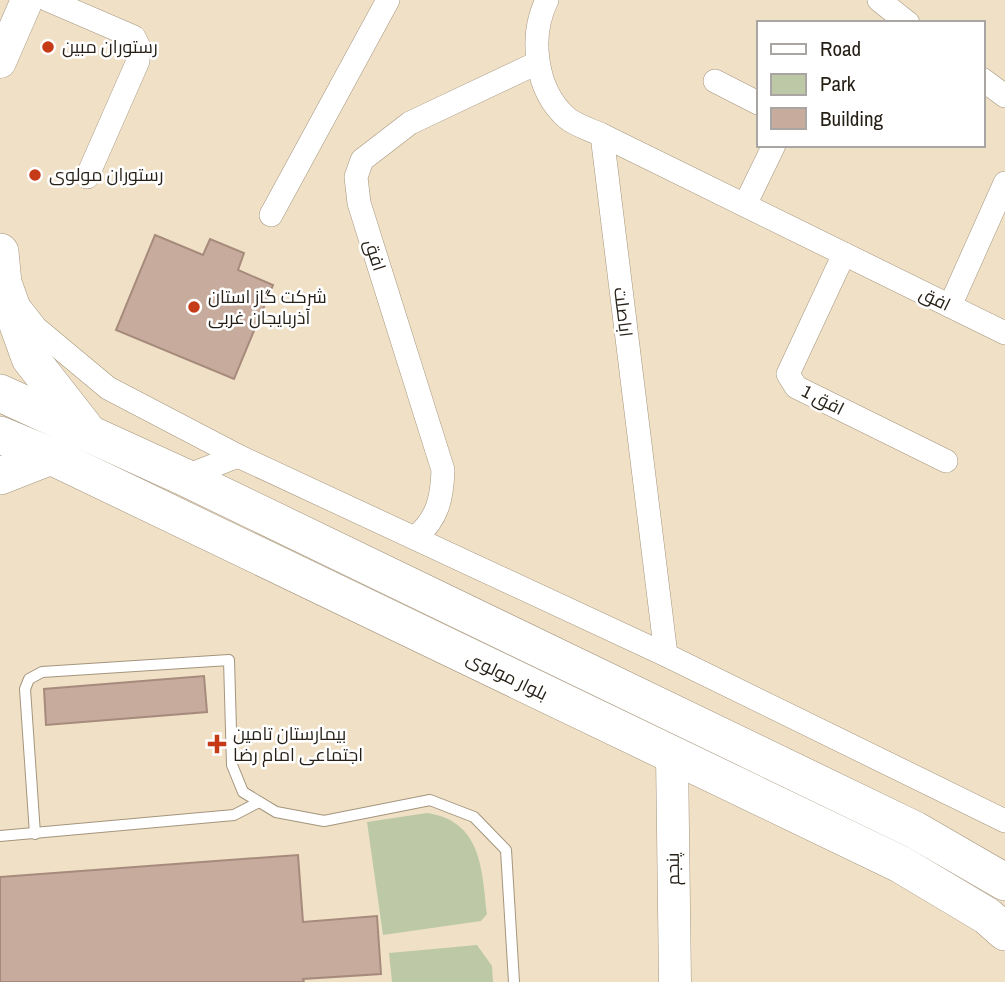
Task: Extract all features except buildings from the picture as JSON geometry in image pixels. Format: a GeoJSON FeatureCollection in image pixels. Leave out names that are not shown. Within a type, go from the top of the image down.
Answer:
{"type":"FeatureCollection","features":[{"type":"Feature","properties":{"kind":"main road"},"geometry":{"type":"LineString","coordinates":[[2,268],[30,358],[89,434]]}},
{"type":"Feature","properties":{"kind":"main road"},"geometry":{"type":"LineString","coordinates":[[0,393],[184,477],[915,830],[1005,882]]}},
{"type":"Feature","properties":{"kind":"main road","name":"بلوار مولوی"},"geometry":{"type":"LineString","coordinates":[[0,435],[51,456],[900,864],[986,916],[1005,932]]}},
{"type":"Feature","properties":{"kind":"main road"},"geometry":{"type":"LineString","coordinates":[[0,476],[51,456]]}},
{"type":"Feature","properties":{"kind":"main road"},"geometry":{"type":"LineString","coordinates":[[900,864],[915,830]]}},
{"type":"Feature","properties":{"kind":"street"},"geometry":{"type":"LineString","coordinates":[[0,62],[27,0]]}},
{"type":"Feature","properties":{"kind":"street"},"geometry":{"type":"LineString","coordinates":[[48,0],[134,37],[139,47],[138,61],[87,177]]}},
{"type":"Feature","properties":{"kind":"street"},"geometry":{"type":"LineString","coordinates":[[271,215],[388,0]]}},
{"type":"Feature","properties":{"kind":"street"},"geometry":{"type":"LineString","coordinates":[[547,0],[539,15],[537,63],[545,87],[567,118],[601,135]]}},
{"type":"Feature","properties":{"kind":"street"},"geometry":{"type":"LineString","coordinates":[[879,0],[905,21]]}},
{"type":"Feature","properties":{"kind":"street","name":"افق"},"geometry":{"type":"LineString","coordinates":[[416,537],[429,526],[437,512],[442,492],[443,470],[359,204],[356,177],[362,160],[411,123],[537,63]]}},
{"type":"Feature","properties":{"kind":"street"},"geometry":{"type":"LineString","coordinates":[[984,80],[1005,96]]}},
{"type":"Feature","properties":{"kind":"street"},"geometry":{"type":"LineString","coordinates":[[715,82],[757,103]]}},
{"type":"Feature","properties":{"kind":"street","name":"افق"},"geometry":{"type":"LineString","coordinates":[[601,135],[1005,333]]}},
{"type":"Feature","properties":{"kind":"street","name":"اباصلت"},"geometry":{"type":"LineString","coordinates":[[601,135],[666,655]]}},
{"type":"Feature","properties":{"kind":"street"},"geometry":{"type":"LineString","coordinates":[[745,205],[774,147]]}},
{"type":"Feature","properties":{"kind":"street"},"geometry":{"type":"LineString","coordinates":[[950,306],[1005,183]]}},
{"type":"Feature","properties":{"kind":"street","name":"افق 1"},"geometry":{"type":"LineString","coordinates":[[844,254],[788,374],[790,381],[796,387],[946,461]]}},
{"type":"Feature","properties":{"kind":"street"},"geometry":{"type":"LineString","coordinates":[[2,268],[36,328],[108,388],[238,456],[1002,812]]}},
{"type":"Feature","properties":{"kind":"street"},"geometry":{"type":"LineString","coordinates":[[184,477],[238,456]]}},
{"type":"Feature","properties":{"kind":"street","name":"پنجم"},"geometry":{"type":"LineString","coordinates":[[672,755],[675,982]]}},
{"type":"Feature","properties":{"kind":"lane"},"geometry":{"type":"LineString","coordinates":[[35,834],[25,689],[29,679],[42,672],[229,660],[232,765],[243,792],[276,812],[324,821],[430,800],[474,817],[506,850],[514,982]]}},
{"type":"Feature","properties":{"kind":"lane"},"geometry":{"type":"LineString","coordinates":[[0,836],[234,815],[259,802]]}},
{"type":"Feature","properties":{"kind":"green space"},"geometry":{"type":"Polygon","coordinates":[[[427,813],[445,818],[459,826],[469,837],[480,865],[487,914],[481,921],[383,935],[367,822],[427,813]]]}},
{"type":"Feature","properties":{"kind":"green space"},"geometry":{"type":"Polygon","coordinates":[[[477,945],[492,966],[493,982],[392,982],[389,953],[477,945]]]}},
{"type":"Feature","properties":{"kind":"place","name":"رستوران مبین"},"geometry":{"type":"Point","coordinates":[48,47]}},
{"type":"Feature","properties":{"kind":"place","name":"رستوران مولوی"},"geometry":{"type":"Point","coordinates":[35,175]}},
{"type":"Feature","properties":{"kind":"place","name":"شرکت گاز استان آذربایجان غربی"},"geometry":{"type":"Point","coordinates":[194,307]}},
{"type":"Feature","properties":{"kind":"place","name":"بیمارستان تامین اجتماعی امام رضا"},"geometry":{"type":"Point","coordinates":[217,744]}}]}
